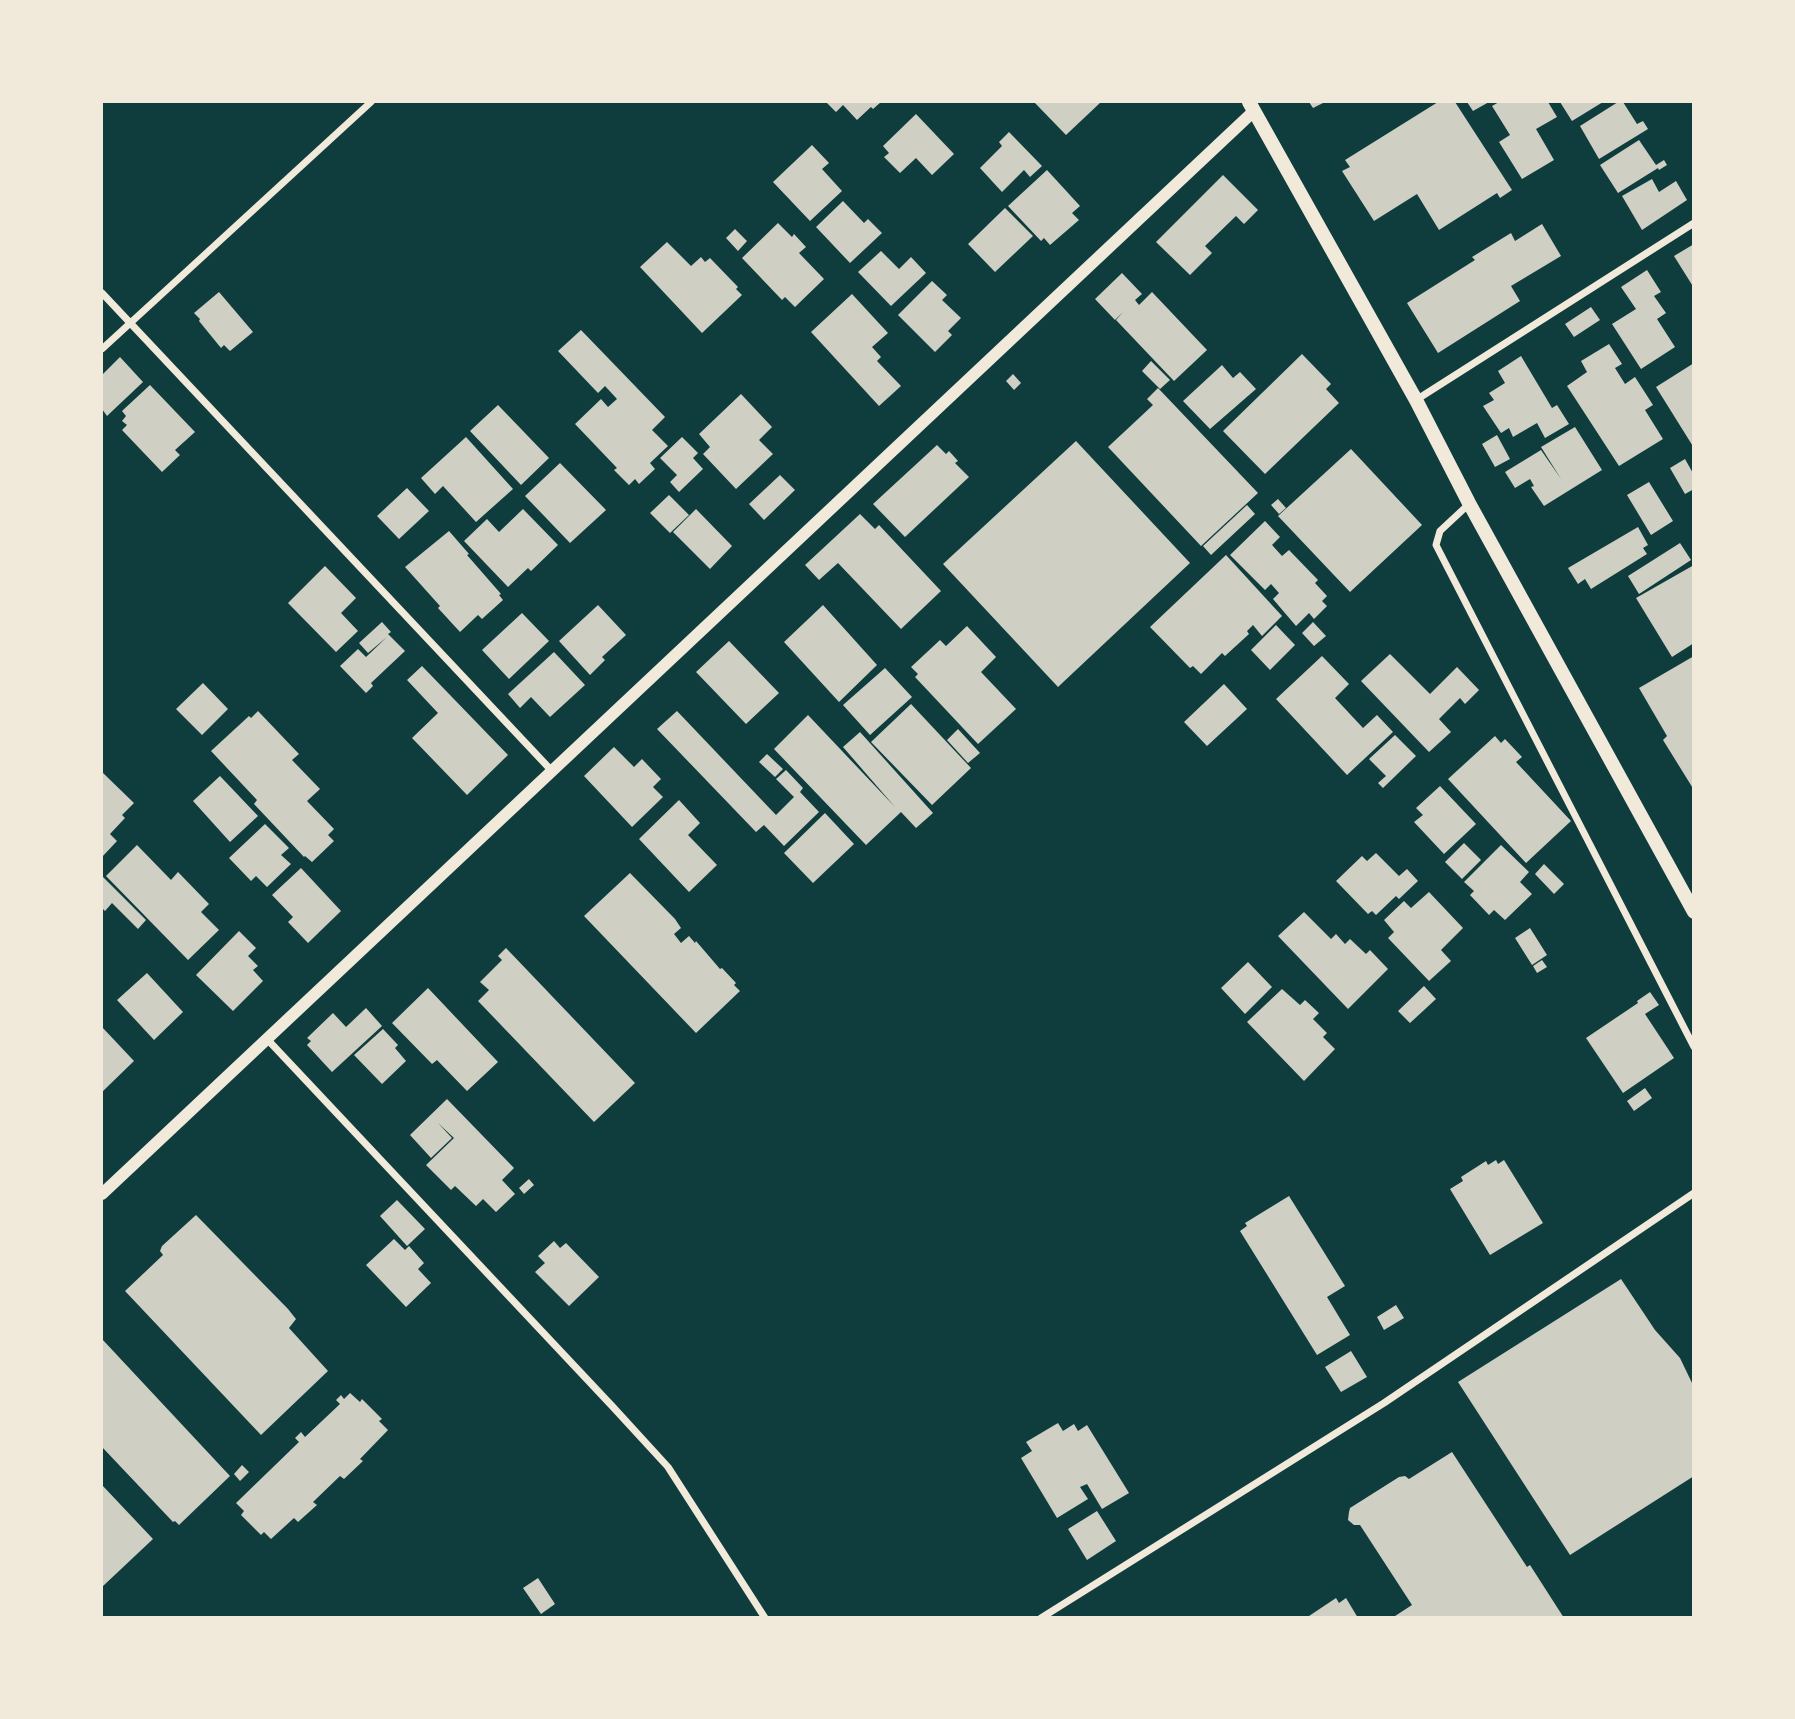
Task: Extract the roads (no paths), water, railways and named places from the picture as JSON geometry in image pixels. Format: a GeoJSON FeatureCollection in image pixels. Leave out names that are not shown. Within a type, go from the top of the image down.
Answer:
{"type":"FeatureCollection","features":[{"type":"Feature","properties":{"kind":"main road"},"geometry":{"type":"LineString","coordinates":[[1252,106],[1416,400],[1469,503],[1693,912]]}},
{"type":"Feature","properties":{"kind":"street"},"geometry":{"type":"LineString","coordinates":[[102,349],[371,102]]}},
{"type":"Feature","properties":{"kind":"street"},"geometry":{"type":"LineString","coordinates":[[102,1194],[1252,106]]}},
{"type":"Feature","properties":{"kind":"street"},"geometry":{"type":"LineString","coordinates":[[1416,400],[1693,223]]}},
{"type":"Feature","properties":{"kind":"street"},"geometry":{"type":"LineString","coordinates":[[102,293],[551,771]]}},
{"type":"Feature","properties":{"kind":"street"},"geometry":{"type":"LineString","coordinates":[[1469,503],[1440,531],[1436,545],[1693,1047]]}},
{"type":"Feature","properties":{"kind":"street"},"geometry":{"type":"LineString","coordinates":[[266,1038],[614,1406],[668,1467],[765,1618]]}},
{"type":"Feature","properties":{"kind":"street"},"geometry":{"type":"LineString","coordinates":[[1041,1618],[1395,1396],[1693,1193]]}}]}
